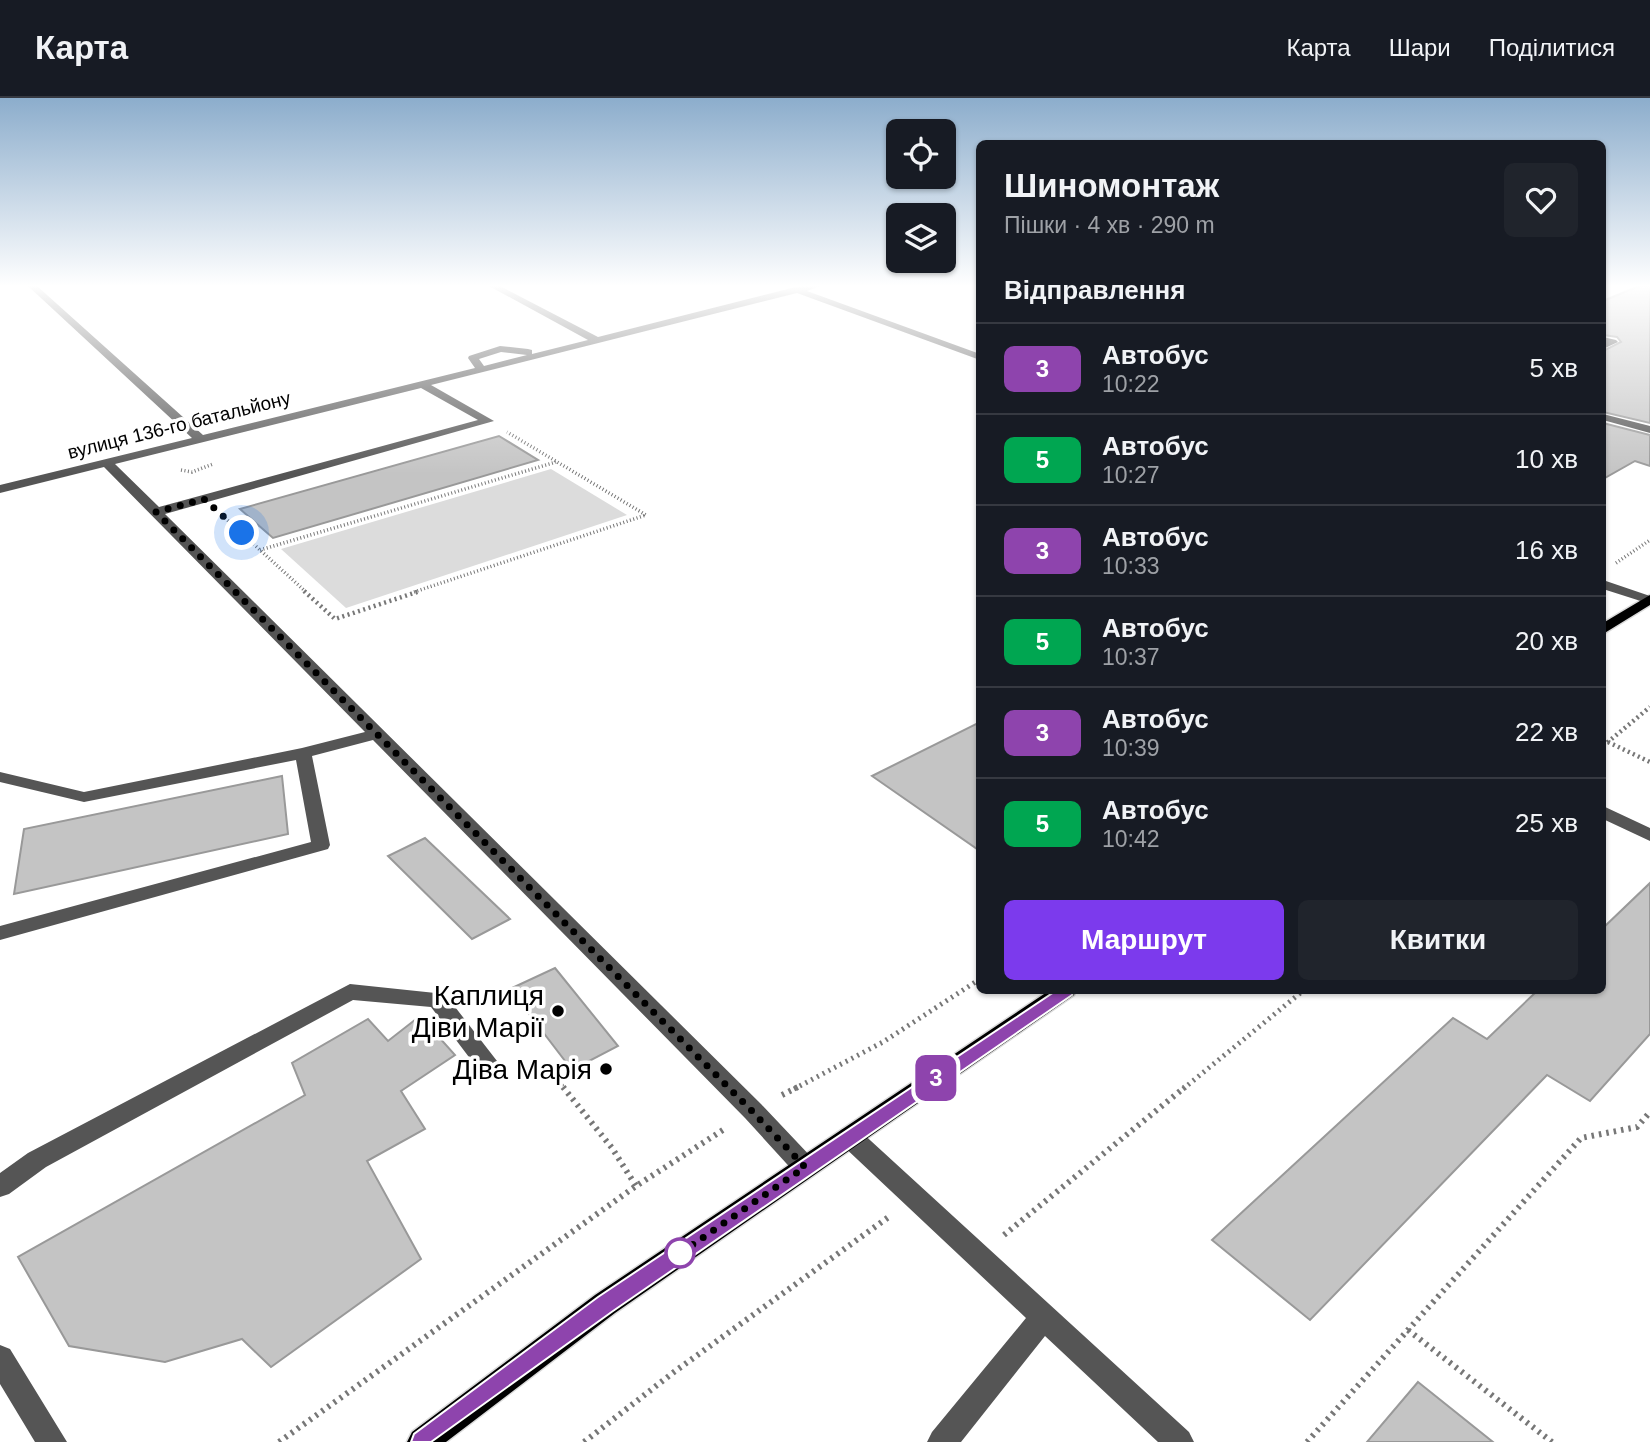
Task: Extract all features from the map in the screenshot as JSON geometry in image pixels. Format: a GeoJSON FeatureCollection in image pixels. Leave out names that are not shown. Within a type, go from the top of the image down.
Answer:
{"type":"FeatureCollection","features":[{"type":"Feature","properties":{"kind":"main road"},"geometry":{"type":"LineString","coordinates":[[1606,628],[1649,599]]}},
{"type":"Feature","properties":{"kind":"main road"},"geometry":{"type":"LineString","coordinates":[[422,1442],[606,1304],[1060,994]]}},
{"type":"Feature","properties":{"kind":"street"},"geometry":{"type":"LineString","coordinates":[[101,349],[200,439]]}},
{"type":"Feature","properties":{"kind":"street","name":"вулиця 136-го батальйону"},"geometry":{"type":"LineString","coordinates":[[0,489],[481,369],[473,358],[500,349],[545,353],[564,349]]}},
{"type":"Feature","properties":{"kind":"street"},"geometry":{"type":"LineString","coordinates":[[957,349],[976,356]]}},
{"type":"Feature","properties":{"kind":"street"},"geometry":{"type":"LineString","coordinates":[[422,384],[488,421]]}},
{"type":"Feature","properties":{"kind":"street"},"geometry":{"type":"LineString","coordinates":[[1606,410],[1650,422]]}},
{"type":"Feature","properties":{"kind":"street"},"geometry":{"type":"LineString","coordinates":[[1606,417],[1650,430]]}},
{"type":"Feature","properties":{"kind":"street"},"geometry":{"type":"LineString","coordinates":[[156,512],[488,421]]}},
{"type":"Feature","properties":{"kind":"street"},"geometry":{"type":"LineString","coordinates":[[107,463],[805,1167]]}},
{"type":"Feature","properties":{"kind":"street"},"geometry":{"type":"LineString","coordinates":[[1606,585],[1649,599]]}},
{"type":"Feature","properties":{"kind":"street"},"geometry":{"type":"LineString","coordinates":[[0,777],[83,797],[303,753],[376,733]]}},
{"type":"Feature","properties":{"kind":"street"},"geometry":{"type":"LineString","coordinates":[[0,933],[321,845],[303,753]]}},
{"type":"Feature","properties":{"kind":"street"},"geometry":{"type":"LineString","coordinates":[[1606,813],[1650,835]]}},
{"type":"Feature","properties":{"kind":"street"},"geometry":{"type":"LineString","coordinates":[[0,1187],[37,1160],[350,992],[437,1000],[489,1067]]}},
{"type":"Feature","properties":{"kind":"street"},"geometry":{"type":"LineString","coordinates":[[850,1137],[1179,1442]]}},
{"type":"Feature","properties":{"kind":"street"},"geometry":{"type":"LineString","coordinates":[[942,1442],[1044,1317]]}},
{"type":"Feature","properties":{"kind":"street"},"geometry":{"type":"LineString","coordinates":[[0,1358],[52,1442]]}},
{"type":"Feature","properties":{"kind":"path"},"geometry":{"type":"LineString","coordinates":[[204,499],[335,619],[646,515],[488,421]]}},
{"type":"Feature","properties":{"kind":"path"},"geometry":{"type":"LineString","coordinates":[[260,550],[556,462]]}},
{"type":"Feature","properties":{"kind":"path"},"geometry":{"type":"LineString","coordinates":[[1610,566],[1650,540]]}},
{"type":"Feature","properties":{"kind":"path"},"geometry":{"type":"LineString","coordinates":[[1606,743],[1650,707]]}},
{"type":"Feature","properties":{"kind":"path"},"geometry":{"type":"LineString","coordinates":[[1606,744],[1650,762]]}},
{"type":"Feature","properties":{"kind":"path"},"geometry":{"type":"LineString","coordinates":[[279,1442],[636,1186],[752,1111],[883,1042],[976,982]]}},
{"type":"Feature","properties":{"kind":"path"},"geometry":{"type":"LineString","coordinates":[[978,1256],[1299,994]]}},
{"type":"Feature","properties":{"kind":"path"},"geometry":{"type":"LineString","coordinates":[[557,1080],[612,1148],[636,1186]]}},
{"type":"Feature","properties":{"kind":"path"},"geometry":{"type":"LineString","coordinates":[[1307,1442],[1581,1138],[1637,1127],[1650,1112]]}},
{"type":"Feature","properties":{"kind":"path"},"geometry":{"type":"LineString","coordinates":[[584,1442],[674,1371],[915,1198]]}},
{"type":"Feature","properties":{"kind":"path"},"geometry":{"type":"LineString","coordinates":[[1408,1330],[1552,1442]]}},
{"type":"Feature","properties":{"kind":"shaded area"},"geometry":{"type":"Polygon","coordinates":[[[551,469],[627,515],[346,608],[281,549],[551,469]]]}},
{"type":"Feature","properties":{"kind":"building"},"geometry":{"type":"Polygon","coordinates":[[[1650,349],[1650,423],[1606,413],[1606,350],[1650,349]]]}},
{"type":"Feature","properties":{"kind":"building"},"geometry":{"type":"Polygon","coordinates":[[[1606,424],[1650,435],[1650,466],[1635,461],[1606,477],[1606,424]]]}},
{"type":"Feature","properties":{"kind":"building"},"geometry":{"type":"Polygon","coordinates":[[[499,436],[538,460],[273,538],[240,509],[499,436]]]}},
{"type":"Feature","properties":{"kind":"building"},"geometry":{"type":"Polygon","coordinates":[[[976,724],[976,848],[872,776],[976,724]]]}},
{"type":"Feature","properties":{"kind":"building"},"geometry":{"type":"Polygon","coordinates":[[[282,776],[288,834],[14,894],[24,829],[282,776]]]}},
{"type":"Feature","properties":{"kind":"building"},"geometry":{"type":"Polygon","coordinates":[[[425,838],[510,919],[472,939],[388,856],[425,838]]]}},
{"type":"Feature","properties":{"kind":"building"},"geometry":{"type":"Polygon","coordinates":[[[1650,883],[1650,1034],[1590,1101],[1547,1075],[1310,1320],[1212,1240],[1453,1018],[1487,1039],[1534,994],[1606,994],[1606,925],[1650,883]]]}},
{"type":"Feature","properties":{"kind":"building","name":"Каплиця Діви Марії"},"geometry":{"type":"Polygon","coordinates":[[[555,968],[618,1046],[572,1070],[510,989],[555,968]]]}},
{"type":"Feature","properties":{"kind":"building"},"geometry":{"type":"Polygon","coordinates":[[[420,1016],[455,1055],[401,1091],[425,1129],[367,1161],[421,1259],[271,1367],[242,1339],[165,1362],[69,1346],[18,1257],[305,1095],[292,1063],[368,1019],[388,1041],[420,1016]]]}},
{"type":"Feature","properties":{"kind":"building"},"geometry":{"type":"Polygon","coordinates":[[[1418,1382],[1493,1442],[1367,1442],[1418,1382]]]}},
{"type":"Feature","properties":{"kind":"bus line","name":"3"},"geometry":{"type":"LineString","coordinates":[[423,1442],[606,1304],[1060,994]]}},
{"type":"Feature","properties":{"kind":"place","name":"Каплиця Діви Марії"},"geometry":{"type":"Point","coordinates":[558,1011]}},
{"type":"Feature","properties":{"kind":"place","name":"Діва Марія"},"geometry":{"type":"Point","coordinates":[606,1069]}},
{"type":"Feature","properties":{"kind":"route"},"geometry":{"type":"LineString","coordinates":[[242,533],[204,499],[156,512],[805,1167],[672,1259],[680,1253]]}}]}
